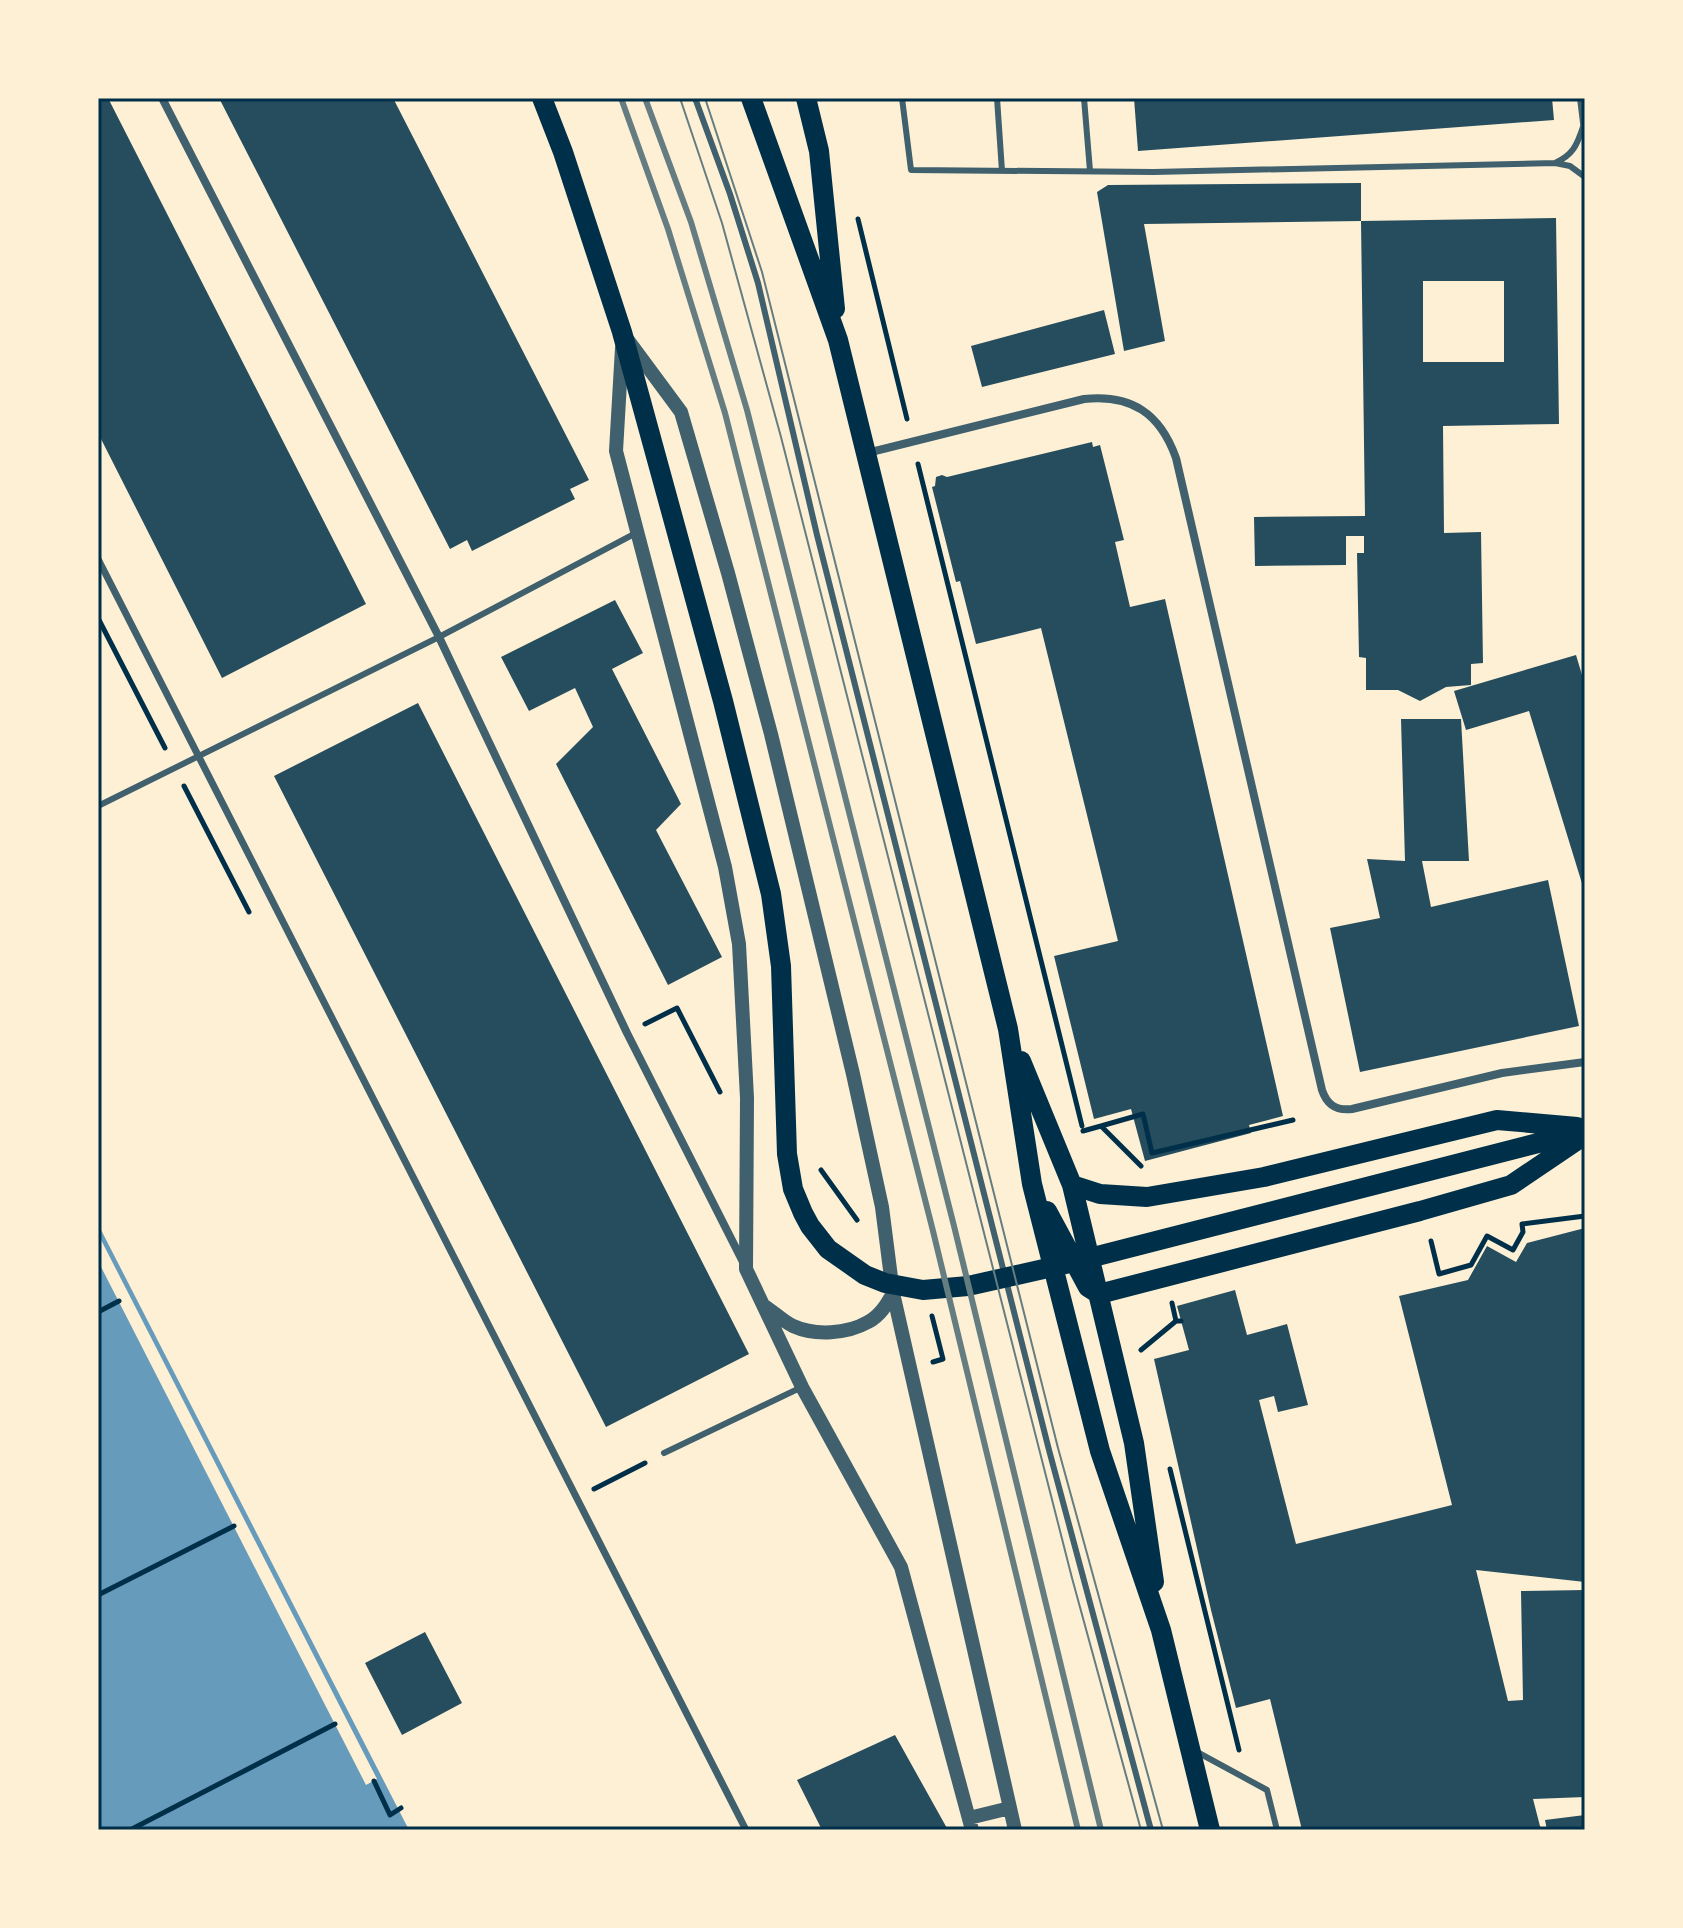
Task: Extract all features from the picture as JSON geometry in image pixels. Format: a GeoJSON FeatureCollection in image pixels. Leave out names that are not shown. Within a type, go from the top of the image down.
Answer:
{"type":"FeatureCollection","features":[{"type":"Feature","properties":{"kind":"main road"},"geometry":{"type":"LineString","coordinates":[[542,98],[563,152],[622,332],[723,701],[771,894],[778,935],[787,1154],[793,1189],[810,1226],[828,1249],[865,1275],[906,1288],[968,1286],[1585,1131]]}},
{"type":"Feature","properties":{"kind":"main road"},"geometry":{"type":"LineString","coordinates":[[751,98],[838,340],[1008,1029],[1032,1184],[1100,1451],[1161,1630],[1210,1830]]}},
{"type":"Feature","properties":{"kind":"main road"},"geometry":{"type":"LineString","coordinates":[[806,98],[819,151],[838,340]]}},
{"type":"Feature","properties":{"kind":"main road"},"geometry":{"type":"LineString","coordinates":[[1008,1029],[1072,1185],[1134,1443],[1161,1630]]}},
{"type":"Feature","properties":{"kind":"main road"},"geometry":{"type":"LineString","coordinates":[[1072,1185],[1100,1194],[1147,1197],[1264,1177],[1497,1120],[1585,1131]]}},
{"type":"Feature","properties":{"kind":"main road"},"geometry":{"type":"LineString","coordinates":[[1032,1184],[1088,1287],[1099,1294],[1511,1185],[1585,1131]]}},
{"type":"Feature","properties":{"kind":"street"},"geometry":{"type":"LineString","coordinates":[[162,98],[439,637],[627,1033],[802,1387],[901,1567],[970,1824],[1010,1808]]}},
{"type":"Feature","properties":{"kind":"street"},"geometry":{"type":"LineString","coordinates":[[1581,98],[1584,129]]}},
{"type":"Feature","properties":{"kind":"street"},"geometry":{"type":"LineString","coordinates":[[622,332],[616,451],[725,867],[739,944],[747,1098],[746,1269]]}},
{"type":"Feature","properties":{"kind":"street"},"geometry":{"type":"LineString","coordinates":[[622,332],[681,412],[771,734],[853,1074],[882,1207],[893,1293],[1015,1830]]}},
{"type":"Feature","properties":{"kind":"street"},"geometry":{"type":"LineString","coordinates":[[867,453],[1084,399],[1102,397],[1142,409],[1158,423],[1170,440],[1176,458],[1326,1101],[1339,1109],[1352,1109],[1502,1073],[1585,1062]]}},
{"type":"Feature","properties":{"kind":"street"},"geometry":{"type":"LineString","coordinates":[[98,559],[746,1830]]}},
{"type":"Feature","properties":{"kind":"street"},"geometry":{"type":"LineString","coordinates":[[763,1305],[792,1326],[815,1332],[836,1332],[868,1323],[882,1311],[893,1293]]}},
{"type":"Feature","properties":{"kind":"lane"},"geometry":{"type":"LineString","coordinates":[[695,98],[758,283],[821,550],[1049,1450],[1151,1830]]}},
{"type":"Feature","properties":{"kind":"lane"},"geometry":{"type":"LineString","coordinates":[[902,98],[911,170],[1090,171],[1555,163],[1570,166],[1585,177]]}},
{"type":"Feature","properties":{"kind":"lane"},"geometry":{"type":"LineString","coordinates":[[997,98],[1002,171]]}},
{"type":"Feature","properties":{"kind":"lane"},"geometry":{"type":"LineString","coordinates":[[1084,98],[1090,171]]}},
{"type":"Feature","properties":{"kind":"lane"},"geometry":{"type":"LineString","coordinates":[[1555,163],[1569,157],[1584,129]]}},
{"type":"Feature","properties":{"kind":"lane"},"geometry":{"type":"LineString","coordinates":[[98,806],[439,637],[636,533]]}},
{"type":"Feature","properties":{"kind":"lane"},"geometry":{"type":"LineString","coordinates":[[664,1453],[802,1387]]}},
{"type":"Feature","properties":{"kind":"lane"},"geometry":{"type":"LineString","coordinates":[[1190,1749],[1267,1790],[1277,1830]]}},
{"type":"Feature","properties":{"kind":"path"},"geometry":{"type":"LineString","coordinates":[[858,218],[1087,1143]]}},
{"type":"Feature","properties":{"kind":"path"},"geometry":{"type":"LineString","coordinates":[[1083,1131],[1143,1114],[1152,1153],[1293,1120]]}},
{"type":"Feature","properties":{"kind":"path"},"geometry":{"type":"LineString","coordinates":[[1101,1126],[1143,1169]]}},
{"type":"Feature","properties":{"kind":"path"},"geometry":{"type":"LineString","coordinates":[[1431,1241],[1439,1274],[1471,1265],[1487,1236],[1513,1250],[1523,1232],[1522,1224],[1585,1216]]}},
{"type":"Feature","properties":{"kind":"path"},"geometry":{"type":"LineString","coordinates":[[1171,1299],[1176,1321],[1181,1321]]}},
{"type":"Feature","properties":{"kind":"path"},"geometry":{"type":"LineString","coordinates":[[98,1312],[119,1301]]}},
{"type":"Feature","properties":{"kind":"path"},"geometry":{"type":"LineString","coordinates":[[1137,1338],[1141,1351]]}},
{"type":"Feature","properties":{"kind":"path"},"geometry":{"type":"LineString","coordinates":[[576,1498],[664,1453]]}},
{"type":"Feature","properties":{"kind":"path"},"geometry":{"type":"LineString","coordinates":[[1167,1458],[1246,1779]]}},
{"type":"Feature","properties":{"kind":"path"},"geometry":{"type":"LineString","coordinates":[[98,1595],[234,1526]]}},
{"type":"Feature","properties":{"kind":"path"},"geometry":{"type":"LineString","coordinates":[[130,1830],[335,1724]]}},
{"type":"Feature","properties":{"kind":"path"},"geometry":{"type":"LineString","coordinates":[[374,1781],[390,1815],[401,1808]]}},
{"type":"Feature","properties":{"kind":"water"},"geometry":{"type":"Polygon","coordinates":[[[98,1224],[409,1830],[98,1830],[98,1224]]]}},
{"type":"Feature","properties":{"kind":"pier"},"geometry":{"type":"Polygon","coordinates":[[[98,1234],[377,1779],[366,1785],[98,1261],[98,1234]]]}},
{"type":"Feature","properties":{"kind":"building"},"geometry":{"type":"Polygon","coordinates":[[[98,98],[108,98],[366,604],[222,678],[98,433],[98,98]]]}},
{"type":"Feature","properties":{"kind":"building"},"geometry":{"type":"Polygon","coordinates":[[[219,98],[393,98],[589,480],[570,489],[575,499],[472,551],[467,540],[450,549],[219,98]]]}},
{"type":"Feature","properties":{"kind":"building"},"geometry":{"type":"Polygon","coordinates":[[[1134,98],[1552,98],[1554,120],[1138,151],[1134,98]]]}},
{"type":"Feature","properties":{"kind":"building"},"geometry":{"type":"Polygon","coordinates":[[[1361,183],[1361,221],[1144,224],[1165,341],[1124,351],[1097,192],[1108,185],[1361,183]]]}},
{"type":"Feature","properties":{"kind":"building"},"geometry":{"type":"Polygon","coordinates":[[[1556,218],[1559,424],[1443,426],[1444,533],[1481,532],[1483,663],[1471,664],[1471,685],[1446,687],[1420,701],[1398,690],[1366,690],[1366,658],[1359,657],[1357,553],[1364,553],[1364,536],[1346,536],[1346,565],[1255,566],[1254,517],[1365,516],[1361,221],[1556,218]],[[1423,281],[1423,362],[1504,362],[1504,281],[1423,281]]]}},
{"type":"Feature","properties":{"kind":"building"},"geometry":{"type":"Polygon","coordinates":[[[1104,310],[1115,354],[982,387],[971,346],[1104,310]]]}},
{"type":"Feature","properties":{"kind":"building"},"geometry":{"type":"Polygon","coordinates":[[[1092,442],[1093,447],[1100,445],[1124,540],[1115,542],[1130,607],[1165,599],[1283,1116],[1249,1125],[1251,1133],[1145,1161],[1131,1109],[1094,1119],[1054,956],[1118,941],[1041,628],[976,644],[960,581],[956,582],[932,487],[935,486],[936,477],[942,475],[947,477],[1092,442]]]}},
{"type":"Feature","properties":{"kind":"building"},"geometry":{"type":"Polygon","coordinates":[[[615,600],[643,653],[612,669],[681,804],[656,830],[722,957],[668,985],[556,764],[593,727],[575,688],[529,711],[501,657],[615,600]]]}},
{"type":"Feature","properties":{"kind":"building"},"geometry":{"type":"Polygon","coordinates":[[[1576,655],[1585,685],[1584,890],[1529,711],[1466,730],[1454,691],[1576,655]]]}},
{"type":"Feature","properties":{"kind":"building"},"geometry":{"type":"Polygon","coordinates":[[[418,703],[749,1354],[606,1427],[274,776],[418,703]]]}},
{"type":"Feature","properties":{"kind":"building"},"geometry":{"type":"Polygon","coordinates":[[[1401,719],[1461,719],[1469,861],[1422,861],[1431,907],[1548,880],[1579,1026],[1360,1072],[1330,928],[1380,918],[1367,859],[1405,861],[1401,719]]]}},
{"type":"Feature","properties":{"kind":"building"},"geometry":{"type":"Polygon","coordinates":[[[1585,1228],[1585,1582],[1476,1570],[1508,1701],[1523,1700],[1521,1591],[1585,1590],[1585,1797],[1533,1799],[1541,1830],[1302,1830],[1270,1699],[1236,1708],[1211,1610],[1154,1359],[1189,1350],[1177,1306],[1235,1290],[1247,1335],[1287,1324],[1308,1405],[1278,1412],[1274,1396],[1259,1400],[1296,1544],[1452,1505],[1399,1296],[1468,1280],[1487,1246],[1516,1262],[1527,1243],[1585,1228]]]}},
{"type":"Feature","properties":{"kind":"building"},"geometry":{"type":"Polygon","coordinates":[[[425,1632],[462,1703],[402,1735],[365,1663],[425,1632]]]}},
{"type":"Feature","properties":{"kind":"building"},"geometry":{"type":"Polygon","coordinates":[[[895,1735],[948,1830],[822,1830],[797,1780],[895,1735]]]}},
{"type":"Feature","properties":{"kind":"building"},"geometry":{"type":"Polygon","coordinates":[[[1585,1815],[1585,1830],[1547,1830],[1545,1820],[1585,1815]]]}},
{"type":"Feature","properties":{"kind":"tram line"},"geometry":{"type":"LineString","coordinates":[[680,98],[722,223],[781,437],[1072,1578],[1141,1830]]}},
{"type":"Feature","properties":{"kind":"tram line"},"geometry":{"type":"LineString","coordinates":[[705,98],[762,272],[1058,1448],[1163,1830]]}},
{"type":"Feature","properties":{"kind":"railway"},"geometry":{"type":"LineString","coordinates":[[621,98],[668,229],[725,413],[933,1231],[1078,1830]]}},
{"type":"Feature","properties":{"kind":"railway"},"geometry":{"type":"LineString","coordinates":[[645,98],[691,222],[747,410],[954,1226],[1101,1830]]}}]}
